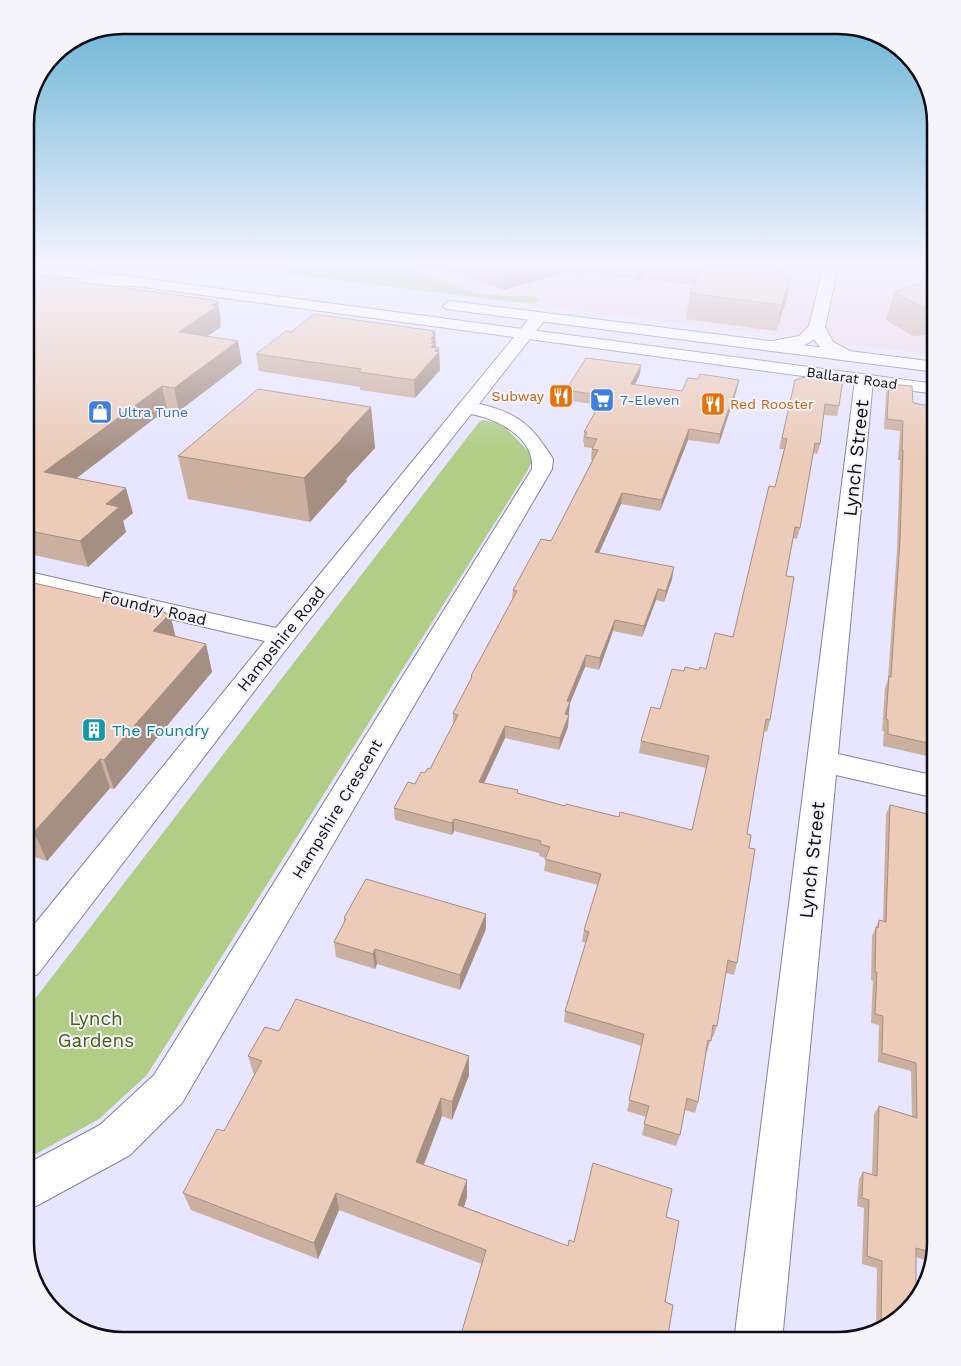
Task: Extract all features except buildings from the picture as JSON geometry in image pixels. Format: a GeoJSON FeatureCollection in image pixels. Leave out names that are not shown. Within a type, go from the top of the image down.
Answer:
{"type":"FeatureCollection","features":[{"type":"Feature","properties":{"kind":"main road","name":"Ballarat Road"},"geometry":{"type":"LineString","coordinates":[[481,329],[689,356],[854,367],[927,367]]}},
{"type":"Feature","properties":{"kind":"main road","name":"Hampshire Road"},"geometry":{"type":"LineString","coordinates":[[34,953],[282,637],[531,329]]}},
{"type":"Feature","properties":{"kind":"main road","name":"Ballarat Road"},"geometry":{"type":"LineString","coordinates":[[633,329],[773,346],[927,387]]}},
{"type":"Feature","properties":{"kind":"main road"},"geometry":{"type":"LineString","coordinates":[[773,346],[804,340],[815,329]]}},
{"type":"Feature","properties":{"kind":"main road"},"geometry":{"type":"LineString","coordinates":[[818,329],[826,346],[854,367]]}},
{"type":"Feature","properties":{"kind":"main road"},"geometry":{"type":"LineString","coordinates":[[689,356],[709,348],[715,339]]}},
{"type":"Feature","properties":{"kind":"main road","name":"Lynch Street"},"geometry":{"type":"LineString","coordinates":[[759,1332],[823,761],[854,367]]}},
{"type":"Feature","properties":{"kind":"main road","name":"Hampshire Crescent"},"geometry":{"type":"LineString","coordinates":[[34,1184],[115,1140],[168,1089],[542,469],[543,459],[526,434],[504,416],[468,408]]}},
{"type":"Feature","properties":{"kind":"main road","name":"Foundry Road"},"geometry":{"type":"LineString","coordinates":[[34,580],[282,637]]}},
{"type":"Feature","properties":{"kind":"main road"},"geometry":{"type":"LineString","coordinates":[[823,761],[927,785]]}},
{"type":"Feature","properties":{"kind":"shaded area"},"geometry":{"type":"Polygon","coordinates":[[[725,329],[927,329],[927,354],[725,329]]]}},
{"type":"Feature","properties":{"kind":"green space","name":"Lynch Gardens"},"geometry":{"type":"Polygon","coordinates":[[[483,420],[502,424],[531,454],[531,463],[528,470],[147,1075],[99,1119],[34,1155],[34,1000],[479,422],[483,420]]]}},
{"type":"Feature","properties":{"kind":"place","name":"Subway"},"geometry":{"type":"Point","coordinates":[561,396]}},
{"type":"Feature","properties":{"kind":"place","name":"7-Eleven"},"geometry":{"type":"Point","coordinates":[602,400]}},
{"type":"Feature","properties":{"kind":"place","name":"Red Rooster"},"geometry":{"type":"Point","coordinates":[713,404]}},
{"type":"Feature","properties":{"kind":"place","name":"Ultra Tune"},"geometry":{"type":"Point","coordinates":[100,412]}},
{"type":"Feature","properties":{"kind":"place","name":"The Foundry"},"geometry":{"type":"Point","coordinates":[94,730]}}]}
